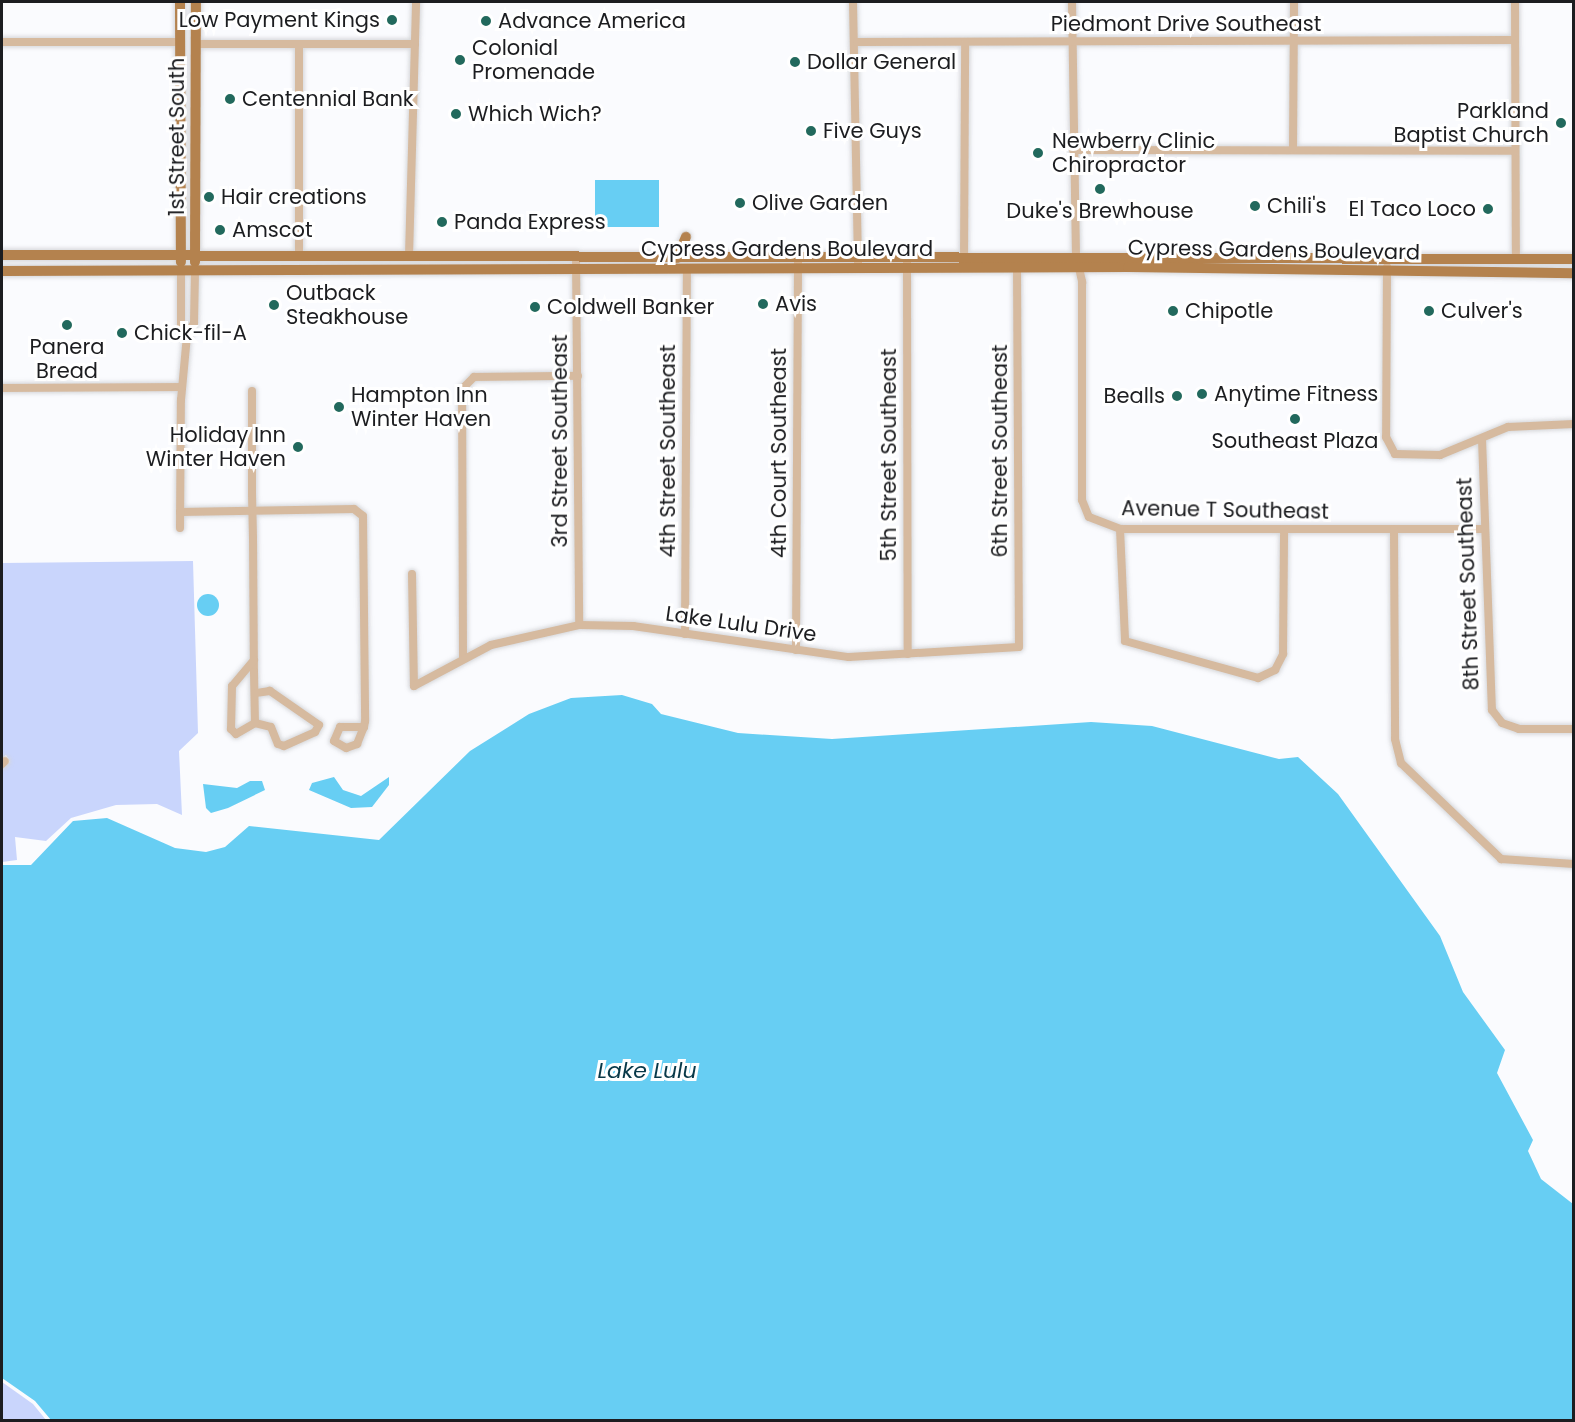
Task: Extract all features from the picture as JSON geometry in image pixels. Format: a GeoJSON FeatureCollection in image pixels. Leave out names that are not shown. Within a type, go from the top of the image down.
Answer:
{"type":"FeatureCollection","features":[{"type":"Feature","properties":{"kind":"main road","name":"1st Street South"},"geometry":{"type":"LineString","coordinates":[[180,2],[181,271]]}},
{"type":"Feature","properties":{"kind":"main road","name":"1st Street South"},"geometry":{"type":"LineString","coordinates":[[195,272],[196,2]]}},
{"type":"Feature","properties":{"kind":"main road"},"geometry":{"type":"LineString","coordinates":[[634,269],[680,256],[686,237]]}},
{"type":"Feature","properties":{"kind":"main road","name":"Cypress Gardens Boulevard"},"geometry":{"type":"LineString","coordinates":[[2,255],[1076,255],[1574,259]]}},
{"type":"Feature","properties":{"kind":"main road"},"geometry":{"type":"LineString","coordinates":[[303,270],[308,262],[353,256]]}},
{"type":"Feature","properties":{"kind":"main road"},"geometry":{"type":"LineString","coordinates":[[350,270],[410,256]]}},
{"type":"Feature","properties":{"kind":"main road"},"geometry":{"type":"LineString","coordinates":[[687,269],[731,256]]}},
{"type":"Feature","properties":{"kind":"main road"},"geometry":{"type":"LineString","coordinates":[[1149,267],[1228,256]]}},
{"type":"Feature","properties":{"kind":"main road"},"geometry":{"type":"LineString","coordinates":[[1243,269],[1282,256]]}},
{"type":"Feature","properties":{"kind":"main road"},"geometry":{"type":"LineString","coordinates":[[1478,272],[1486,264],[1516,258]]}},
{"type":"Feature","properties":{"kind":"main road","name":"Cypress Gardens Boulevard"},"geometry":{"type":"LineString","coordinates":[[2,271],[1149,267],[1574,273]]}},
{"type":"Feature","properties":{"kind":"street"},"geometry":{"type":"LineString","coordinates":[[410,256],[416,2]]}},
{"type":"Feature","properties":{"kind":"street"},"geometry":{"type":"LineString","coordinates":[[854,2],[857,42],[858,269]]}},
{"type":"Feature","properties":{"kind":"street"},"geometry":{"type":"LineString","coordinates":[[1072,2],[1076,255]]}},
{"type":"Feature","properties":{"kind":"street"},"geometry":{"type":"LineString","coordinates":[[1293,150],[1294,2]]}},
{"type":"Feature","properties":{"kind":"street"},"geometry":{"type":"LineString","coordinates":[[1515,2],[1516,258]]}},
{"type":"Feature","properties":{"kind":"street","name":"Piedmont Drive Southeast"},"geometry":{"type":"LineString","coordinates":[[857,42],[1515,40]]}},
{"type":"Feature","properties":{"kind":"street"},"geometry":{"type":"LineString","coordinates":[[2,42],[180,42]]}},
{"type":"Feature","properties":{"kind":"street"},"geometry":{"type":"LineString","coordinates":[[964,268],[965,42]]}},
{"type":"Feature","properties":{"kind":"street"},"geometry":{"type":"LineString","coordinates":[[196,44],[415,44]]}},
{"type":"Feature","properties":{"kind":"street"},"geometry":{"type":"LineString","coordinates":[[299,44],[299,256]]}},
{"type":"Feature","properties":{"kind":"street"},"geometry":{"type":"LineString","coordinates":[[1073,150],[1515,151]]}},
{"type":"Feature","properties":{"kind":"street","name":"6th Street Southeast"},"geometry":{"type":"LineString","coordinates":[[1017,255],[1019,647]]}},
{"type":"Feature","properties":{"kind":"street","name":"Avenue T Southeast"},"geometry":{"type":"LineString","coordinates":[[1076,255],[1082,500],[1096,523],[1120,529],[1483,529]]}},
{"type":"Feature","properties":{"kind":"street","name":"3rd Street Southeast"},"geometry":{"type":"LineString","coordinates":[[576,256],[579,625]]}},
{"type":"Feature","properties":{"kind":"street","name":"4th Court Southeast"},"geometry":{"type":"LineString","coordinates":[[796,650],[798,256]]}},
{"type":"Feature","properties":{"kind":"street","name":"5th Street Southeast"},"geometry":{"type":"LineString","coordinates":[[907,256],[908,654]]}},
{"type":"Feature","properties":{"kind":"street"},"geometry":{"type":"LineString","coordinates":[[1387,257],[1387,444],[1409,457],[1440,455],[1520,425],[1574,424]]}},
{"type":"Feature","properties":{"kind":"street","name":"4th Street Southeast"},"geometry":{"type":"LineString","coordinates":[[686,634],[687,269]]}},
{"type":"Feature","properties":{"kind":"street"},"geometry":{"type":"LineString","coordinates":[[181,271],[181,328],[187,335]]}},
{"type":"Feature","properties":{"kind":"street"},"geometry":{"type":"LineString","coordinates":[[180,528],[182,387],[187,335],[194,323],[195,272]]}},
{"type":"Feature","properties":{"kind":"street"},"geometry":{"type":"LineString","coordinates":[[463,657],[462,389],[474,376],[578,376]]}},
{"type":"Feature","properties":{"kind":"street"},"geometry":{"type":"LineString","coordinates":[[2,388],[182,387]]}},
{"type":"Feature","properties":{"kind":"street"},"geometry":{"type":"LineString","coordinates":[[252,391],[255,723]]}},
{"type":"Feature","properties":{"kind":"street","name":"8th Street Southeast"},"geometry":{"type":"LineString","coordinates":[[1482,439],[1483,529],[1492,710],[1502,723],[1519,729],[1574,729]]}},
{"type":"Feature","properties":{"kind":"street"},"geometry":{"type":"LineString","coordinates":[[180,515],[354,509],[363,516],[364,727]]}},
{"type":"Feature","properties":{"kind":"street"},"geometry":{"type":"LineString","coordinates":[[1120,529],[1125,641],[1258,678],[1275,670],[1283,654],[1284,529]]}},
{"type":"Feature","properties":{"kind":"street"},"geometry":{"type":"LineString","coordinates":[[1394,529],[1395,739],[1401,762],[1501,859],[1574,864]]}},
{"type":"Feature","properties":{"kind":"street","name":"Lake Lulu Drive"},"geometry":{"type":"LineString","coordinates":[[412,574],[414,686],[463,657],[530,633],[579,625],[686,634],[849,657],[1019,647]]}},
{"type":"Feature","properties":{"kind":"street"},"geometry":{"type":"LineString","coordinates":[[254,660],[232,686],[231,729],[236,734],[255,723],[271,728],[284,746],[304,739],[319,725],[270,691],[255,693]]}},
{"type":"Feature","properties":{"kind":"shaded area"},"geometry":{"type":"Polygon","coordinates":[[[193,561],[198,733],[179,751],[182,815],[157,804],[116,805],[71,818],[46,841],[15,837],[17,860],[2,862],[2,768],[10,762],[6,755],[2,758],[2,563],[193,561]]]}},
{"type":"Feature","properties":{"kind":"shaded area"},"geometry":{"type":"Polygon","coordinates":[[[2,1382],[33,1404],[46,1420],[2,1420],[2,1382]]]}},
{"type":"Feature","properties":{"kind":"water"},"geometry":{"type":"Polygon","coordinates":[[[595,180],[659,180],[659,227],[595,227],[595,180]]]}},
{"type":"Feature","properties":{"kind":"water"},"geometry":{"type":"Polygon","coordinates":[[[208,594],[216,597],[219,605],[216,613],[208,616],[200,613],[197,605],[200,597],[208,594]]]}},
{"type":"Feature","properties":{"kind":"water","name":"Lake Lulu"},"geometry":{"type":"Polygon","coordinates":[[[622,695],[652,704],[661,714],[738,733],[832,739],[1091,722],[1152,726],[1279,759],[1298,757],[1338,794],[1440,936],[1463,992],[1505,1050],[1497,1073],[1533,1140],[1528,1151],[1541,1179],[1573,1204],[1573,1420],[51,1420],[35,1401],[2,1378],[2,865],[31,865],[73,821],[107,818],[175,848],[206,852],[225,847],[249,826],[379,840],[470,751],[529,714],[571,698],[622,695]]]}},
{"type":"Feature","properties":{"kind":"water"},"geometry":{"type":"Polygon","coordinates":[[[334,777],[343,790],[361,796],[389,777],[389,785],[372,807],[351,808],[309,790],[312,783],[334,777]]]}},
{"type":"Feature","properties":{"kind":"water"},"geometry":{"type":"Polygon","coordinates":[[[250,781],[262,781],[265,790],[228,808],[211,813],[206,808],[203,784],[237,788],[250,781]]]}},
{"type":"Feature","properties":{"kind":"place","name":"Low Payment Kings"},"geometry":{"type":"Point","coordinates":[392,20]}},
{"type":"Feature","properties":{"kind":"place","name":"Advance America"},"geometry":{"type":"Point","coordinates":[486,21]}},
{"type":"Feature","properties":{"kind":"place","name":"Colonial Promenade"},"geometry":{"type":"Point","coordinates":[460,60]}},
{"type":"Feature","properties":{"kind":"place","name":"Dollar General"},"geometry":{"type":"Point","coordinates":[795,62]}},
{"type":"Feature","properties":{"kind":"place","name":"Centennial Bank"},"geometry":{"type":"Point","coordinates":[230,99]}},
{"type":"Feature","properties":{"kind":"place","name":"Which Wich?"},"geometry":{"type":"Point","coordinates":[456,114]}},
{"type":"Feature","properties":{"kind":"place","name":"Parkland Baptist Church"},"geometry":{"type":"Point","coordinates":[1561,123]}},
{"type":"Feature","properties":{"kind":"place","name":"Five Guys"},"geometry":{"type":"Point","coordinates":[811,131]}},
{"type":"Feature","properties":{"kind":"place","name":"Newberry Clinic Chiropractor"},"geometry":{"type":"Point","coordinates":[1038,153]}},
{"type":"Feature","properties":{"kind":"place","name":"Duke's Brewhouse"},"geometry":{"type":"Point","coordinates":[1100,189]}},
{"type":"Feature","properties":{"kind":"place","name":"Hair creations"},"geometry":{"type":"Point","coordinates":[209,197]}},
{"type":"Feature","properties":{"kind":"place","name":"Olive Garden"},"geometry":{"type":"Point","coordinates":[740,203]}},
{"type":"Feature","properties":{"kind":"place","name":"Chili's"},"geometry":{"type":"Point","coordinates":[1255,206]}},
{"type":"Feature","properties":{"kind":"place","name":"El Taco Loco"},"geometry":{"type":"Point","coordinates":[1488,209]}},
{"type":"Feature","properties":{"kind":"place","name":"Panda Express"},"geometry":{"type":"Point","coordinates":[442,222]}},
{"type":"Feature","properties":{"kind":"place","name":"Amscot"},"geometry":{"type":"Point","coordinates":[220,230]}},
{"type":"Feature","properties":{"kind":"place","name":"Avis"},"geometry":{"type":"Point","coordinates":[763,304]}},
{"type":"Feature","properties":{"kind":"place","name":"Outback Steakhouse"},"geometry":{"type":"Point","coordinates":[274,305]}},
{"type":"Feature","properties":{"kind":"place","name":"Coldwell Banker"},"geometry":{"type":"Point","coordinates":[535,307]}},
{"type":"Feature","properties":{"kind":"place","name":"Chipotle"},"geometry":{"type":"Point","coordinates":[1173,311]}},
{"type":"Feature","properties":{"kind":"place","name":"Culver's"},"geometry":{"type":"Point","coordinates":[1429,311]}},
{"type":"Feature","properties":{"kind":"place","name":"Panera Bread"},"geometry":{"type":"Point","coordinates":[67,325]}},
{"type":"Feature","properties":{"kind":"place","name":"Chick-fil-A"},"geometry":{"type":"Point","coordinates":[122,333]}},
{"type":"Feature","properties":{"kind":"place","name":"Anytime Fitness"},"geometry":{"type":"Point","coordinates":[1202,394]}},
{"type":"Feature","properties":{"kind":"place","name":"Bealls"},"geometry":{"type":"Point","coordinates":[1177,396]}},
{"type":"Feature","properties":{"kind":"place","name":"Hampton Inn Winter Haven"},"geometry":{"type":"Point","coordinates":[339,407]}},
{"type":"Feature","properties":{"kind":"place","name":"Southeast Plaza"},"geometry":{"type":"Point","coordinates":[1295,419]}},
{"type":"Feature","properties":{"kind":"place","name":"Holiday Inn Winter Haven"},"geometry":{"type":"Point","coordinates":[298,447]}}]}
